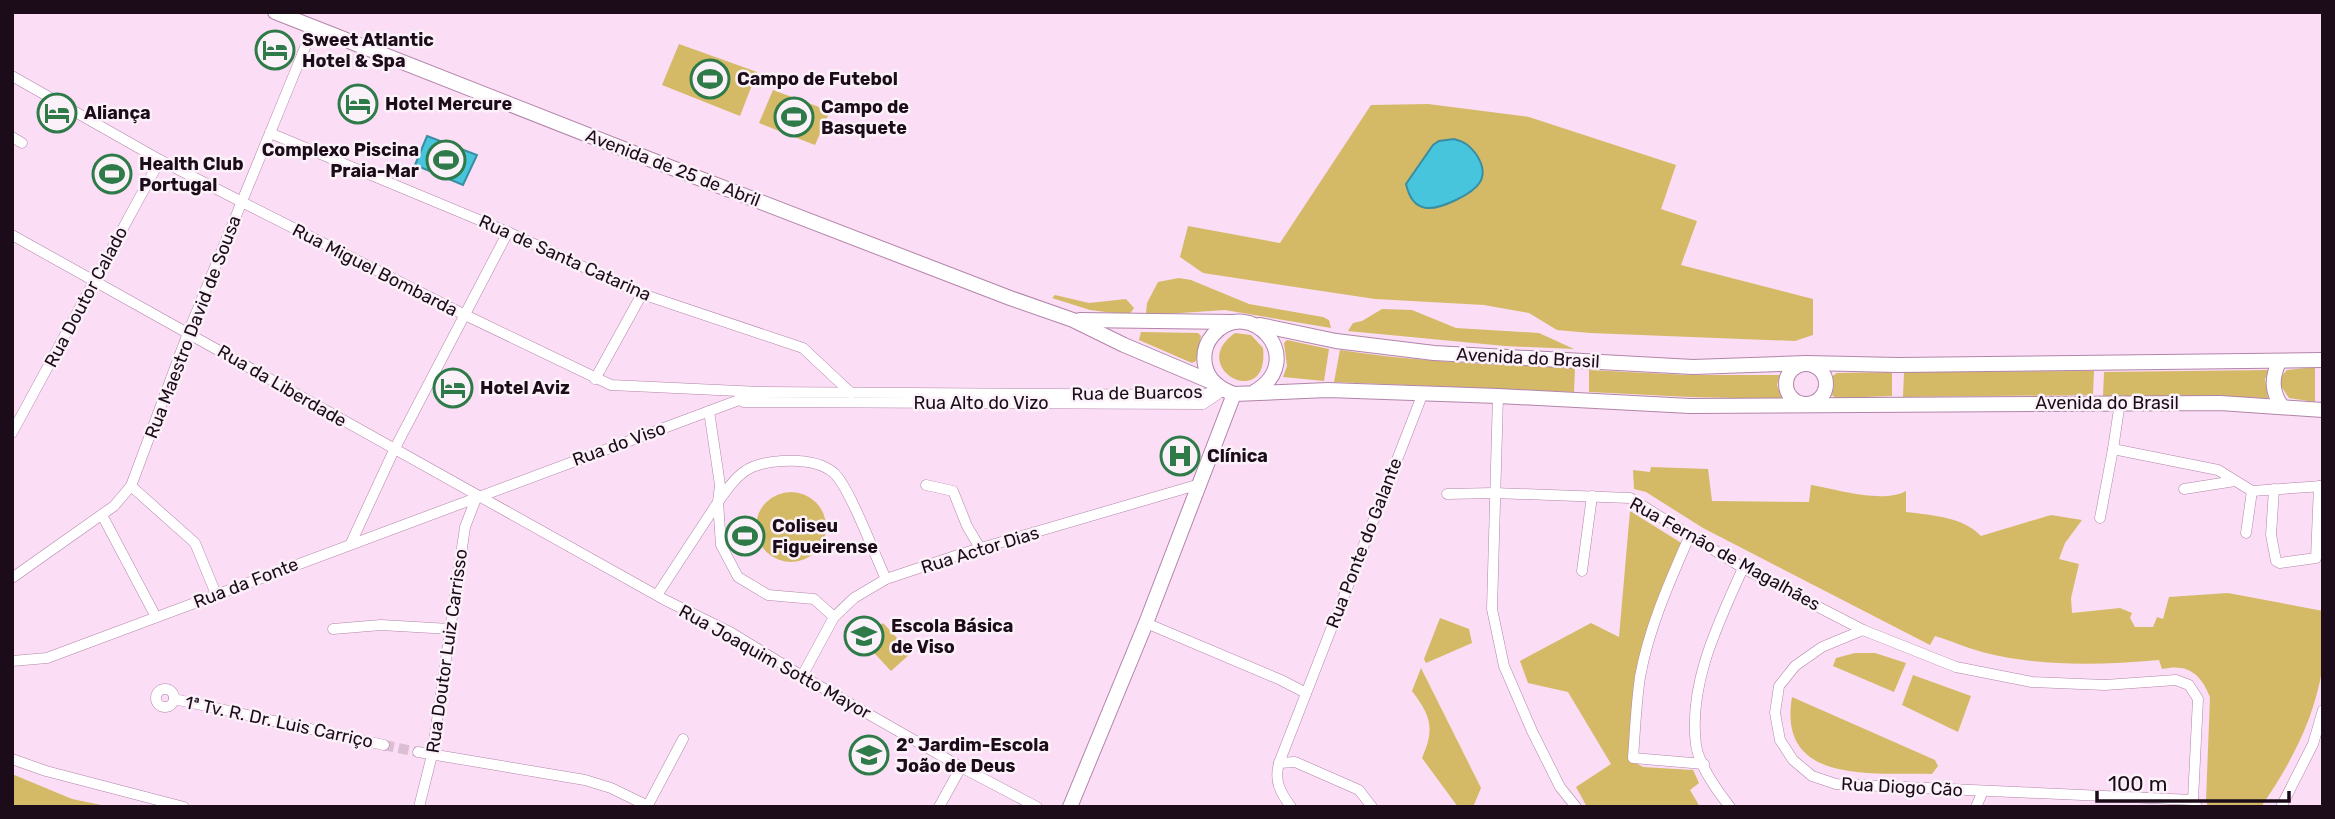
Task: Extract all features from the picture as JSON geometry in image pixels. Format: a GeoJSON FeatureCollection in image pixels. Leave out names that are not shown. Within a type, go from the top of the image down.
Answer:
{"type":"FeatureCollection","features":[{"type":"Feature","properties":{"kind":"main road","name":"Avenida de 25 de Abril"},"geometry":{"type":"LineString","coordinates":[[275,12],[998,294],[1073,320]]}},
{"type":"Feature","properties":{"kind":"main road"},"geometry":{"type":"LineString","coordinates":[[1073,320],[1252,324],[1270,336],[1277,357],[1276,368],[1264,387],[1254,392],[1223,389],[1073,320]]}},
{"type":"Feature","properties":{"kind":"main road"},"geometry":{"type":"LineString","coordinates":[[1070,807],[1200,484],[1223,389],[1204,363],[1205,352],[1216,332],[1237,322]]}},
{"type":"Feature","properties":{"kind":"main road","name":"Avenida do Brasil"},"geometry":{"type":"LineString","coordinates":[[1252,324],[1336,341],[1434,353],[1693,367],[1806,363],[1898,365],[2323,360]]}},
{"type":"Feature","properties":{"kind":"main road"},"geometry":{"type":"LineString","coordinates":[[2280,362],[2273,384],[2274,395],[2282,407]]}},
{"type":"Feature","properties":{"kind":"main road"},"geometry":{"type":"LineString","coordinates":[[1806,363],[1821,370],[1826,383],[1822,396],[1806,405],[1795,402],[1785,387],[1790,370],[1806,363]]}},
{"type":"Feature","properties":{"kind":"main road","name":"Avenida do Brasil"},"geometry":{"type":"LineString","coordinates":[[1254,392],[1328,390],[1423,393],[1690,406],[2120,402],[2220,403],[2323,410]]}},
{"type":"Feature","properties":{"kind":"street","name":"Rua Maestro David de Sousa"},"geometry":{"type":"LineString","coordinates":[[12,578],[114,506],[131,486],[188,333],[313,28]]}},
{"type":"Feature","properties":{"kind":"street","name":"Rua Miguel Bombarda"},"geometry":{"type":"LineString","coordinates":[[12,76],[160,160],[595,379],[611,385],[760,392]]}},
{"type":"Feature","properties":{"kind":"street","name":"Rua de Santa Catarina"},"geometry":{"type":"LineString","coordinates":[[270,133],[508,232],[642,294],[803,348],[851,393]]}},
{"type":"Feature","properties":{"kind":"street","name":"Rua Doutor Calado"},"geometry":{"type":"LineString","coordinates":[[12,433],[160,160]]}},
{"type":"Feature","properties":{"kind":"street"},"geometry":{"type":"LineString","coordinates":[[351,543],[394,450],[508,232]]}},
{"type":"Feature","properties":{"kind":"street","name":"Rua da Liberdade"},"geometry":{"type":"LineString","coordinates":[[12,235],[477,496]]}},
{"type":"Feature","properties":{"kind":"street"},"geometry":{"type":"LineString","coordinates":[[595,379],[642,294]]}},
{"type":"Feature","properties":{"kind":"street","name":"Rua de Buarcos"},"geometry":{"type":"LineString","coordinates":[[760,392],[1203,395],[1223,389]]}},
{"type":"Feature","properties":{"kind":"street","name":"Rua Alto do Vizo"},"geometry":{"type":"LineString","coordinates":[[735,401],[1203,404],[1223,389]]}},
{"type":"Feature","properties":{"kind":"street","name":"Rua do Viso"},"geometry":{"type":"LineString","coordinates":[[477,496],[760,392]]}},
{"type":"Feature","properties":{"kind":"street","name":"Rua Ponte do Galante"},"geometry":{"type":"LineString","coordinates":[[1279,763],[1423,393]]}},
{"type":"Feature","properties":{"kind":"street"},"geometry":{"type":"LineString","coordinates":[[1498,396],[1492,609],[1504,666],[1552,772],[1576,807]]}},
{"type":"Feature","properties":{"kind":"street"},"geometry":{"type":"LineString","coordinates":[[2100,518],[2120,402]]}},
{"type":"Feature","properties":{"kind":"street"},"geometry":{"type":"LineString","coordinates":[[709,411],[720,485],[718,502],[721,545],[738,577],[768,595],[814,599],[834,617]]}},
{"type":"Feature","properties":{"kind":"street"},"geometry":{"type":"LineString","coordinates":[[2113,449],[2218,470],[2252,491],[2274,489],[2321,486],[2316,558],[2280,563],[2276,561],[2271,535],[2274,489]]}},
{"type":"Feature","properties":{"kind":"street"},"geometry":{"type":"LineString","coordinates":[[657,595],[732,482],[752,465],[808,461],[833,472],[848,495],[886,579]]}},
{"type":"Feature","properties":{"kind":"street"},"geometry":{"type":"LineString","coordinates":[[2184,489],[2235,481]]}},
{"type":"Feature","properties":{"kind":"street","name":"Rua Actor Dias"},"geometry":{"type":"LineString","coordinates":[[802,676],[834,617],[854,598],[886,579],[981,548],[1200,484]]}},
{"type":"Feature","properties":{"kind":"street"},"geometry":{"type":"LineString","coordinates":[[926,485],[953,491],[967,526],[981,548]]}},
{"type":"Feature","properties":{"kind":"street"},"geometry":{"type":"LineString","coordinates":[[131,486],[195,543],[216,594]]}},
{"type":"Feature","properties":{"kind":"street"},"geometry":{"type":"LineString","coordinates":[[2246,533],[2252,491]]}},
{"type":"Feature","properties":{"kind":"street","name":"Rua Fernão de Magalhães"},"geometry":{"type":"LineString","coordinates":[[1447,494],[1630,498],[1743,568],[1863,630],[1956,667],[2032,682],[2105,685],[2176,680],[2189,685],[2198,699],[2195,803]]}},
{"type":"Feature","properties":{"kind":"street","name":"Rua da Fonte"},"geometry":{"type":"LineString","coordinates":[[12,661],[47,658],[477,496]]}},
{"type":"Feature","properties":{"kind":"street","name":"Rua Joaquim Sotto Mayor"},"geometry":{"type":"LineString","coordinates":[[477,496],[730,632],[961,767],[1037,807]]}},
{"type":"Feature","properties":{"kind":"street","name":"Rua Doutor Luiz Carrisso"},"geometry":{"type":"LineString","coordinates":[[419,807],[432,755],[465,527],[477,496]]}},
{"type":"Feature","properties":{"kind":"street"},"geometry":{"type":"LineString","coordinates":[[1582,571],[1592,496]]}},
{"type":"Feature","properties":{"kind":"street"},"geometry":{"type":"LineString","coordinates":[[102,515],[156,617]]}},
{"type":"Feature","properties":{"kind":"street"},"geometry":{"type":"LineString","coordinates":[[1690,535],[1658,610],[1649,640],[1640,677],[1633,758],[1704,764]]}},
{"type":"Feature","properties":{"kind":"street"},"geometry":{"type":"LineString","coordinates":[[1730,807],[1716,788],[1696,747],[1697,695],[1709,645],[1743,568]]}},
{"type":"Feature","properties":{"kind":"street"},"geometry":{"type":"LineString","coordinates":[[1146,623],[1281,680],[1306,694]]}},
{"type":"Feature","properties":{"kind":"street"},"geometry":{"type":"LineString","coordinates":[[332,629],[381,625],[450,629]]}},
{"type":"Feature","properties":{"kind":"street","name":"Rua Diogo Cão"},"geometry":{"type":"LineString","coordinates":[[1863,630],[1822,648],[1795,666],[1779,686],[1775,713],[1780,740],[1793,760],[1812,776],[1836,784],[2195,803]]}},
{"type":"Feature","properties":{"kind":"street","name":"1ª Tv. R. Dr. Luis Carriço"},"geometry":{"type":"LineString","coordinates":[[174,699],[384,745]]}},
{"type":"Feature","properties":{"kind":"street"},"geometry":{"type":"LineString","coordinates":[[2281,807],[2313,744],[2323,710]]}},
{"type":"Feature","properties":{"kind":"street"},"geometry":{"type":"LineString","coordinates":[[418,752],[585,780],[611,788],[648,806],[682,739]]}},
{"type":"Feature","properties":{"kind":"street"},"geometry":{"type":"LineString","coordinates":[[12,759],[46,771],[184,807]]}},
{"type":"Feature","properties":{"kind":"street"},"geometry":{"type":"LineString","coordinates":[[1291,807],[1280,792],[1276,776],[1279,763],[1295,762],[1359,790],[1372,807]]}},
{"type":"Feature","properties":{"kind":"street"},"geometry":{"type":"LineString","coordinates":[[939,807],[961,767]]}},
{"type":"Feature","properties":{"kind":"street"},"geometry":{"type":"LineString","coordinates":[[1976,807],[1983,791]]}},
{"type":"Feature","properties":{"kind":"shaded area","name":"Campo de Futebol"},"geometry":{"type":"Polygon","coordinates":[[[679,44],[757,72],[740,116],[662,85],[679,44]]]}},
{"type":"Feature","properties":{"kind":"shaded area","name":"Campo de Basquete"},"geometry":{"type":"Polygon","coordinates":[[[773,90],[830,111],[815,145],[759,123],[773,90]]]}},
{"type":"Feature","properties":{"kind":"shaded area"},"geometry":{"type":"Polygon","coordinates":[[[1428,104],[1529,117],[1676,165],[1661,209],[1697,221],[1681,265],[1813,299],[1813,335],[1795,341],[1557,330],[1529,313],[1484,305],[1375,299],[1203,273],[1180,257],[1188,226],[1280,243],[1371,105],[1428,104]]]}},
{"type":"Feature","properties":{"kind":"shaded area"},"geometry":{"type":"Polygon","coordinates":[[[1179,278],[1191,280],[1249,304],[1323,317],[1329,320],[1331,328],[1225,310],[1151,315],[1146,313],[1147,303],[1158,282],[1179,278]]]}},
{"type":"Feature","properties":{"kind":"shaded area"},"geometry":{"type":"Polygon","coordinates":[[[1055,295],[1089,303],[1126,299],[1134,308],[1129,315],[1090,310],[1052,298],[1055,295]]]}},
{"type":"Feature","properties":{"kind":"shaded area"},"geometry":{"type":"Polygon","coordinates":[[[1382,309],[1412,310],[1456,328],[1539,333],[1574,349],[1505,346],[1348,331],[1353,323],[1362,321],[1382,309]]]}},
{"type":"Feature","properties":{"kind":"shaded area"},"geometry":{"type":"Polygon","coordinates":[[[1141,332],[1198,333],[1201,336],[1196,361],[1192,363],[1139,340],[1141,332]]]}},
{"type":"Feature","properties":{"kind":"shaded area"},"geometry":{"type":"Polygon","coordinates":[[[1235,333],[1251,335],[1263,348],[1262,367],[1255,378],[1244,381],[1233,378],[1224,370],[1219,359],[1222,346],[1235,333]]]}},
{"type":"Feature","properties":{"kind":"shaded area"},"geometry":{"type":"Polygon","coordinates":[[[1287,340],[1329,349],[1324,381],[1283,377],[1287,366],[1284,343],[1287,340]]]}},
{"type":"Feature","properties":{"kind":"shaded area"},"geometry":{"type":"Polygon","coordinates":[[[1340,350],[1457,362],[1575,367],[1574,392],[1334,382],[1340,350]]]}},
{"type":"Feature","properties":{"kind":"shaded area"},"geometry":{"type":"Polygon","coordinates":[[[2315,367],[2315,402],[2289,398],[2281,386],[2280,378],[2287,370],[2315,367]]]}},
{"type":"Feature","properties":{"kind":"shaded area"},"geometry":{"type":"Polygon","coordinates":[[[1589,370],[1688,375],[1780,375],[1777,385],[1782,399],[1589,392],[1589,370]]]}},
{"type":"Feature","properties":{"kind":"shaded area"},"geometry":{"type":"Polygon","coordinates":[[[2269,370],[2265,379],[2268,398],[2103,396],[2104,372],[2269,370]]]}},
{"type":"Feature","properties":{"kind":"shaded area"},"geometry":{"type":"Polygon","coordinates":[[[2094,371],[2093,395],[1903,397],[1904,372],[2094,371]]]}},
{"type":"Feature","properties":{"kind":"shaded area"},"geometry":{"type":"Polygon","coordinates":[[[1892,372],[1892,396],[1836,398],[1832,395],[1834,386],[1831,377],[1837,373],[1892,372]]]}},
{"type":"Feature","properties":{"kind":"shaded area"},"geometry":{"type":"Polygon","coordinates":[[[1651,467],[1708,469],[1712,501],[1809,502],[1811,485],[1872,496],[1896,495],[1906,491],[1906,512],[1956,521],[1981,536],[2051,515],[2082,520],[2065,543],[2059,559],[2079,564],[2071,598],[2072,613],[2120,608],[2132,613],[2130,618],[2135,627],[2153,627],[2157,617],[2163,619],[2169,597],[2228,593],[2323,611],[2322,670],[2307,724],[2282,775],[2261,807],[2208,807],[2206,801],[2210,697],[2198,676],[2192,672],[2179,668],[2162,669],[2159,660],[2094,664],[2007,658],[1935,636],[1930,645],[1703,528],[1646,492],[1634,489],[1633,470],[1650,472],[1651,467]]]}},
{"type":"Feature","properties":{"kind":"shaded area"},"geometry":{"type":"Polygon","coordinates":[[[791,492],[816,502],[826,527],[816,552],[791,562],[766,552],[756,527],[766,502],[791,492]]]}},
{"type":"Feature","properties":{"kind":"shaded area"},"geometry":{"type":"Polygon","coordinates":[[[1630,511],[1683,544],[1656,608],[1631,760],[1643,767],[1693,770],[1699,783],[1690,790],[1700,807],[1587,807],[1576,787],[1611,764],[1568,692],[1528,683],[1520,661],[1591,623],[1619,637],[1630,511]]]}},
{"type":"Feature","properties":{"kind":"shaded area"},"geometry":{"type":"Polygon","coordinates":[[[1440,618],[1469,629],[1472,643],[1426,663],[1424,659],[1440,618]]]}},
{"type":"Feature","properties":{"kind":"shaded area"},"geometry":{"type":"Polygon","coordinates":[[[883,623],[911,653],[891,671],[863,641],[883,623]]]}},
{"type":"Feature","properties":{"kind":"shaded area"},"geometry":{"type":"Polygon","coordinates":[[[1855,653],[1875,653],[1906,663],[1894,692],[1833,666],[1836,658],[1855,653]]]}},
{"type":"Feature","properties":{"kind":"shaded area"},"geometry":{"type":"Polygon","coordinates":[[[1421,668],[1481,788],[1473,807],[1458,807],[1422,758],[1429,739],[1429,723],[1412,691],[1421,668]]]}},
{"type":"Feature","properties":{"kind":"shaded area"},"geometry":{"type":"Polygon","coordinates":[[[1913,675],[1971,696],[1958,732],[1902,705],[1913,675]]]}},
{"type":"Feature","properties":{"kind":"shaded area"},"geometry":{"type":"Polygon","coordinates":[[[1792,697],[1935,760],[1938,766],[1932,774],[1884,774],[1835,768],[1815,760],[1800,746],[1791,726],[1792,697]]]}},
{"type":"Feature","properties":{"kind":"shaded area"},"geometry":{"type":"Polygon","coordinates":[[[12,774],[72,799],[111,807],[12,807],[12,774]]]}},
{"type":"Feature","properties":{"kind":"water","name":"Complexo Piscina Praia-Mar"},"geometry":{"type":"Polygon","coordinates":[[[427,136],[477,155],[463,185],[415,165],[427,136]]]}},
{"type":"Feature","properties":{"kind":"water"},"geometry":{"type":"Polygon","coordinates":[[[1454,139],[1467,144],[1481,162],[1483,170],[1480,182],[1470,192],[1448,204],[1432,208],[1419,206],[1409,194],[1406,184],[1433,145],[1439,141],[1454,139]]]}},
{"type":"Feature","properties":{"kind":"tunnel"},"geometry":{"type":"LineString","coordinates":[[384,745],[418,752]]}},
{"type":"Feature","properties":{"kind":"place","name":"Sweet Atlantic Hotel & Spa"},"geometry":{"type":"Point","coordinates":[275,50]}},
{"type":"Feature","properties":{"kind":"place","name":"Campo de Futebol"},"geometry":{"type":"Point","coordinates":[710,79]}},
{"type":"Feature","properties":{"kind":"place","name":"Hotel Mercure"},"geometry":{"type":"Point","coordinates":[358,104]}},
{"type":"Feature","properties":{"kind":"place","name":"Aliança"},"geometry":{"type":"Point","coordinates":[57,113]}},
{"type":"Feature","properties":{"kind":"place","name":"Campo de Basquete"},"geometry":{"type":"Point","coordinates":[794,117]}},
{"type":"Feature","properties":{"kind":"place","name":"Complexo Piscina Praia-Mar"},"geometry":{"type":"Point","coordinates":[446,160]}},
{"type":"Feature","properties":{"kind":"place","name":"Health Club Portugal"},"geometry":{"type":"Point","coordinates":[112,174]}},
{"type":"Feature","properties":{"kind":"place","name":"Hotel Aviz"},"geometry":{"type":"Point","coordinates":[453,388]}},
{"type":"Feature","properties":{"kind":"place","name":"Clínica"},"geometry":{"type":"Point","coordinates":[1180,456]}},
{"type":"Feature","properties":{"kind":"place","name":"Coliseu Figueirense"},"geometry":{"type":"Point","coordinates":[745,536]}},
{"type":"Feature","properties":{"kind":"place","name":"Escola Básica de Viso"},"geometry":{"type":"Point","coordinates":[864,636]}},
{"type":"Feature","properties":{"kind":"place","name":"2º Jardim-Escola João de Deus"},"geometry":{"type":"Point","coordinates":[869,755]}}]}
